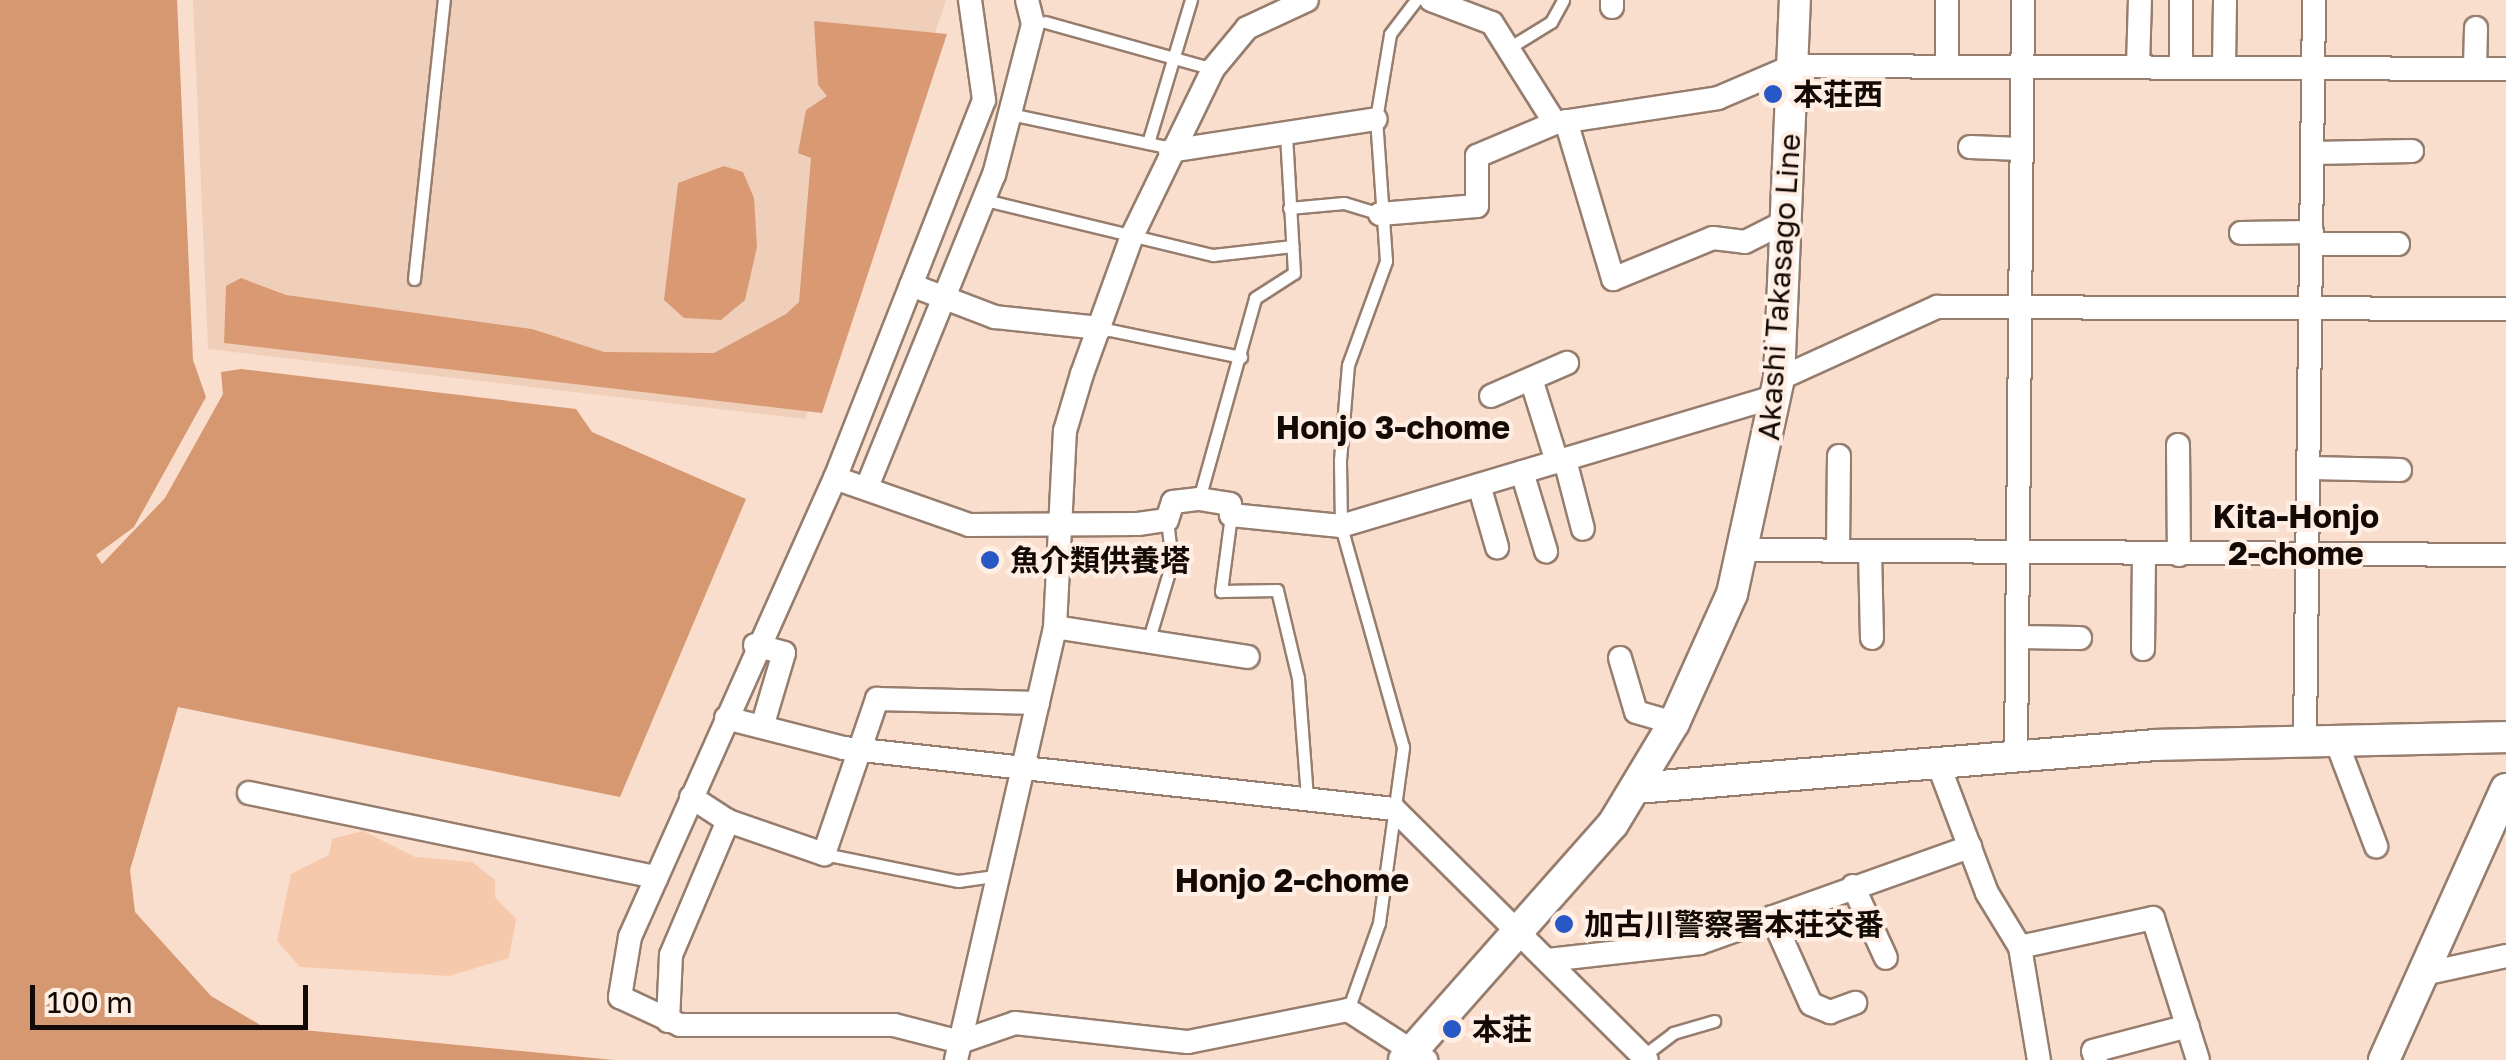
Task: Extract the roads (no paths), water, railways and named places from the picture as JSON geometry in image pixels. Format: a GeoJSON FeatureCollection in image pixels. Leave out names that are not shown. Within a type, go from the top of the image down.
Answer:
{"type":"FeatureCollection","features":[{"type":"Feature","properties":{"kind":"main road","name":"Akashi Takasago Line"},"geometry":{"type":"LineString","coordinates":[[1415,1056],[1636,788],[1674,723],[1747,550],[1778,388],[1795,0]]}},
{"type":"Feature","properties":{"kind":"main road"},"geometry":{"type":"LineString","coordinates":[[1636,788],[2320,738],[2506,737]]}},
{"type":"Feature","properties":{"kind":"main road"},"geometry":{"type":"LineString","coordinates":[[2384,1060],[2428,973],[2506,789]]}},
{"type":"Feature","properties":{"kind":"street"},"geometry":{"type":"LineString","coordinates":[[970,0],[984,100],[835,478],[755,645],[630,937],[620,997],[668,1021],[894,1025],[958,1051],[1015,1023],[1188,1042],[1348,1010],[1415,1056]]}},
{"type":"Feature","properties":{"kind":"street"},"geometry":{"type":"LineString","coordinates":[[868,488],[985,200],[1033,24],[1027,0]]}},
{"type":"Feature","properties":{"kind":"street"},"geometry":{"type":"LineString","coordinates":[[958,1051],[1055,627],[1065,430],[1163,147],[1213,70],[1248,28],[1306,0]]}},
{"type":"Feature","properties":{"kind":"street"},"geometry":{"type":"LineString","coordinates":[[1431,0],[1492,24],[1512,46],[1560,122],[1614,279],[1713,238],[1745,242],[1786,220]]}},
{"type":"Feature","properties":{"kind":"street"},"geometry":{"type":"LineString","coordinates":[[1946,0],[1947,66]]}},
{"type":"Feature","properties":{"kind":"street"},"geometry":{"type":"LineString","coordinates":[[2016,758],[2016,305],[2023,0]]}},
{"type":"Feature","properties":{"kind":"street"},"geometry":{"type":"LineString","coordinates":[[2138,66],[2140,0]]}},
{"type":"Feature","properties":{"kind":"street"},"geometry":{"type":"LineString","coordinates":[[2181,0],[2181,66]]}},
{"type":"Feature","properties":{"kind":"street"},"geometry":{"type":"LineString","coordinates":[[2224,66],[2225,0]]}},
{"type":"Feature","properties":{"kind":"street"},"geometry":{"type":"LineString","coordinates":[[2314,0],[2310,556],[2320,738],[2377,820],[2376,846]]}},
{"type":"Feature","properties":{"kind":"street"},"geometry":{"type":"LineString","coordinates":[[2475,69],[2476,28]]}},
{"type":"Feature","properties":{"kind":"street"},"geometry":{"type":"LineString","coordinates":[[1380,214],[1477,206],[1477,156],[1560,122],[1718,98],[1792,66],[2506,69]]}},
{"type":"Feature","properties":{"kind":"street"},"geometry":{"type":"LineString","coordinates":[[1163,147],[1286,135],[1376,119]]}},
{"type":"Feature","properties":{"kind":"street"},"geometry":{"type":"LineString","coordinates":[[1970,147],[2020,149]]}},
{"type":"Feature","properties":{"kind":"street"},"geometry":{"type":"LineString","coordinates":[[2313,153],[2412,150]]}},
{"type":"Feature","properties":{"kind":"street"},"geometry":{"type":"LineString","coordinates":[[2241,233],[2398,244]]}},
{"type":"Feature","properties":{"kind":"street"},"geometry":{"type":"LineString","coordinates":[[912,284],[995,317],[1100,328]]}},
{"type":"Feature","properties":{"kind":"street"},"geometry":{"type":"LineString","coordinates":[[835,478],[969,525],[1060,526],[1167,520],[1173,502],[1199,499],[1230,504],[1230,515],[1341,526],[1561,461],[1778,388],[1937,307],[2506,309]]}},
{"type":"Feature","properties":{"kind":"street"},"geometry":{"type":"LineString","coordinates":[[1490,396],[1532,382],[1567,363]]}},
{"type":"Feature","properties":{"kind":"street"},"geometry":{"type":"LineString","coordinates":[[1532,382],[1583,529]]}},
{"type":"Feature","properties":{"kind":"street"},"geometry":{"type":"LineString","coordinates":[[2178,445],[2179,554]]}},
{"type":"Feature","properties":{"kind":"street"},"geometry":{"type":"LineString","coordinates":[[1838,551],[1839,456]]}},
{"type":"Feature","properties":{"kind":"street"},"geometry":{"type":"LineString","coordinates":[[2311,468],[2400,470]]}},
{"type":"Feature","properties":{"kind":"street"},"geometry":{"type":"LineString","coordinates":[[1522,472],[1546,551]]}},
{"type":"Feature","properties":{"kind":"street"},"geometry":{"type":"LineString","coordinates":[[1480,486],[1497,547]]}},
{"type":"Feature","properties":{"kind":"street"},"geometry":{"type":"LineString","coordinates":[[1747,550],[2506,556]]}},
{"type":"Feature","properties":{"kind":"street"},"geometry":{"type":"LineString","coordinates":[[1870,551],[1872,638]]}},
{"type":"Feature","properties":{"kind":"street"},"geometry":{"type":"LineString","coordinates":[[2143,649],[2144,554]]}},
{"type":"Feature","properties":{"kind":"street"},"geometry":{"type":"LineString","coordinates":[[1055,627],[1146,646],[1248,656]]}},
{"type":"Feature","properties":{"kind":"street"},"geometry":{"type":"LineString","coordinates":[[2017,638],[2080,638]]}},
{"type":"Feature","properties":{"kind":"street"},"geometry":{"type":"LineString","coordinates":[[755,645],[784,654],[762,728]]}},
{"type":"Feature","properties":{"kind":"street"},"geometry":{"type":"LineString","coordinates":[[1619,658],[1636,712],[1674,723]]}},
{"type":"Feature","properties":{"kind":"street"},"geometry":{"type":"LineString","coordinates":[[691,796],[728,821],[824,854],[866,747],[877,699],[888,693],[1038,703]]}},
{"type":"Feature","properties":{"kind":"street"},"geometry":{"type":"LineString","coordinates":[[726,718],[866,747],[1394,809],[1520,929],[1645,1058]]}},
{"type":"Feature","properties":{"kind":"street"},"geometry":{"type":"LineString","coordinates":[[1939,766],[1970,847],[2020,947],[2039,1060]]}},
{"type":"Feature","properties":{"kind":"street"},"geometry":{"type":"LineString","coordinates":[[249,793],[656,876]]}},
{"type":"Feature","properties":{"kind":"street"},"geometry":{"type":"LineString","coordinates":[[668,1021],[671,955],[728,821]]}},
{"type":"Feature","properties":{"kind":"street"},"geometry":{"type":"LineString","coordinates":[[1548,960],[1700,943],[1970,847]]}},
{"type":"Feature","properties":{"kind":"street"},"geometry":{"type":"LineString","coordinates":[[1853,886],[1886,958]]}},
{"type":"Feature","properties":{"kind":"street"},"geometry":{"type":"LineString","coordinates":[[1772,917],[1811,1004],[1834,1022],[1855,1002]]}},
{"type":"Feature","properties":{"kind":"street"},"geometry":{"type":"LineString","coordinates":[[2020,947],[2152,918],[2198,1060]]}},
{"type":"Feature","properties":{"kind":"street"},"geometry":{"type":"LineString","coordinates":[[630,937],[671,955]]}},
{"type":"Feature","properties":{"kind":"street"},"geometry":{"type":"LineString","coordinates":[[2428,973],[2506,956]]}},
{"type":"Feature","properties":{"kind":"street"},"geometry":{"type":"LineString","coordinates":[[2096,1060],[2093,1051],[2188,1026]]}},
{"type":"Feature","properties":{"kind":"lane"},"geometry":{"type":"LineString","coordinates":[[414,279],[444,0]]}},
{"type":"Feature","properties":{"kind":"lane"},"geometry":{"type":"LineString","coordinates":[[1010,114],[1163,147],[1174,59],[1191,0]]}},
{"type":"Feature","properties":{"kind":"lane"},"geometry":{"type":"LineString","coordinates":[[1348,1010],[1379,924],[1403,746],[1396,701],[1341,526],[1348,365],[1386,262],[1376,119],[1390,34],[1416,0]]}},
{"type":"Feature","properties":{"kind":"lane"},"geometry":{"type":"LineString","coordinates":[[1512,46],[1551,22],[1563,0]]}},
{"type":"Feature","properties":{"kind":"lane"},"geometry":{"type":"LineString","coordinates":[[1045,22],[1213,70]]}},
{"type":"Feature","properties":{"kind":"lane"},"geometry":{"type":"LineString","coordinates":[[1199,499],[1256,298],[1294,272],[1286,135]]}},
{"type":"Feature","properties":{"kind":"lane"},"geometry":{"type":"LineString","coordinates":[[985,200],[1213,255],[1292,246]]}},
{"type":"Feature","properties":{"kind":"lane"},"geometry":{"type":"LineString","coordinates":[[1289,208],[1344,203],[1380,214]]}},
{"type":"Feature","properties":{"kind":"lane"},"geometry":{"type":"LineString","coordinates":[[1100,328],[1241,356]]}},
{"type":"Feature","properties":{"kind":"lane"},"geometry":{"type":"LineString","coordinates":[[1230,515],[1221,591],[1277,590],[1298,678],[1307,799]]}},
{"type":"Feature","properties":{"kind":"lane"},"geometry":{"type":"LineString","coordinates":[[1146,646],[1172,562],[1167,520]]}},
{"type":"Feature","properties":{"kind":"lane"},"geometry":{"type":"LineString","coordinates":[[824,854],[958,881],[1001,875]]}},
{"type":"Feature","properties":{"kind":"lane"},"geometry":{"type":"LineString","coordinates":[[1645,1058],[1674,1032],[1714,1021]]}},
{"type":"Feature","properties":{"kind":"place","name":"本荘西"},"geometry":{"type":"Point","coordinates":[1773,94]}},
{"type":"Feature","properties":{"kind":"place","name":"魚介類供養塔"},"geometry":{"type":"Point","coordinates":[990,560]}},
{"type":"Feature","properties":{"kind":"place","name":"加古川警察署本荘交番"},"geometry":{"type":"Point","coordinates":[1564,924]}},
{"type":"Feature","properties":{"kind":"place","name":"本荘"},"geometry":{"type":"Point","coordinates":[1452,1029]}},
{"type":"Feature","properties":{"kind":"district","name":"Honjo 3-chome"},"geometry":{"type":"Point","coordinates":[1393,427]}},
{"type":"Feature","properties":{"kind":"district","name":"Kita-Honjo 2-chome"},"geometry":{"type":"Point","coordinates":[2296,536]}},
{"type":"Feature","properties":{"kind":"district","name":"Honjo 2-chome"},"geometry":{"type":"Point","coordinates":[1292,880]}}]}
